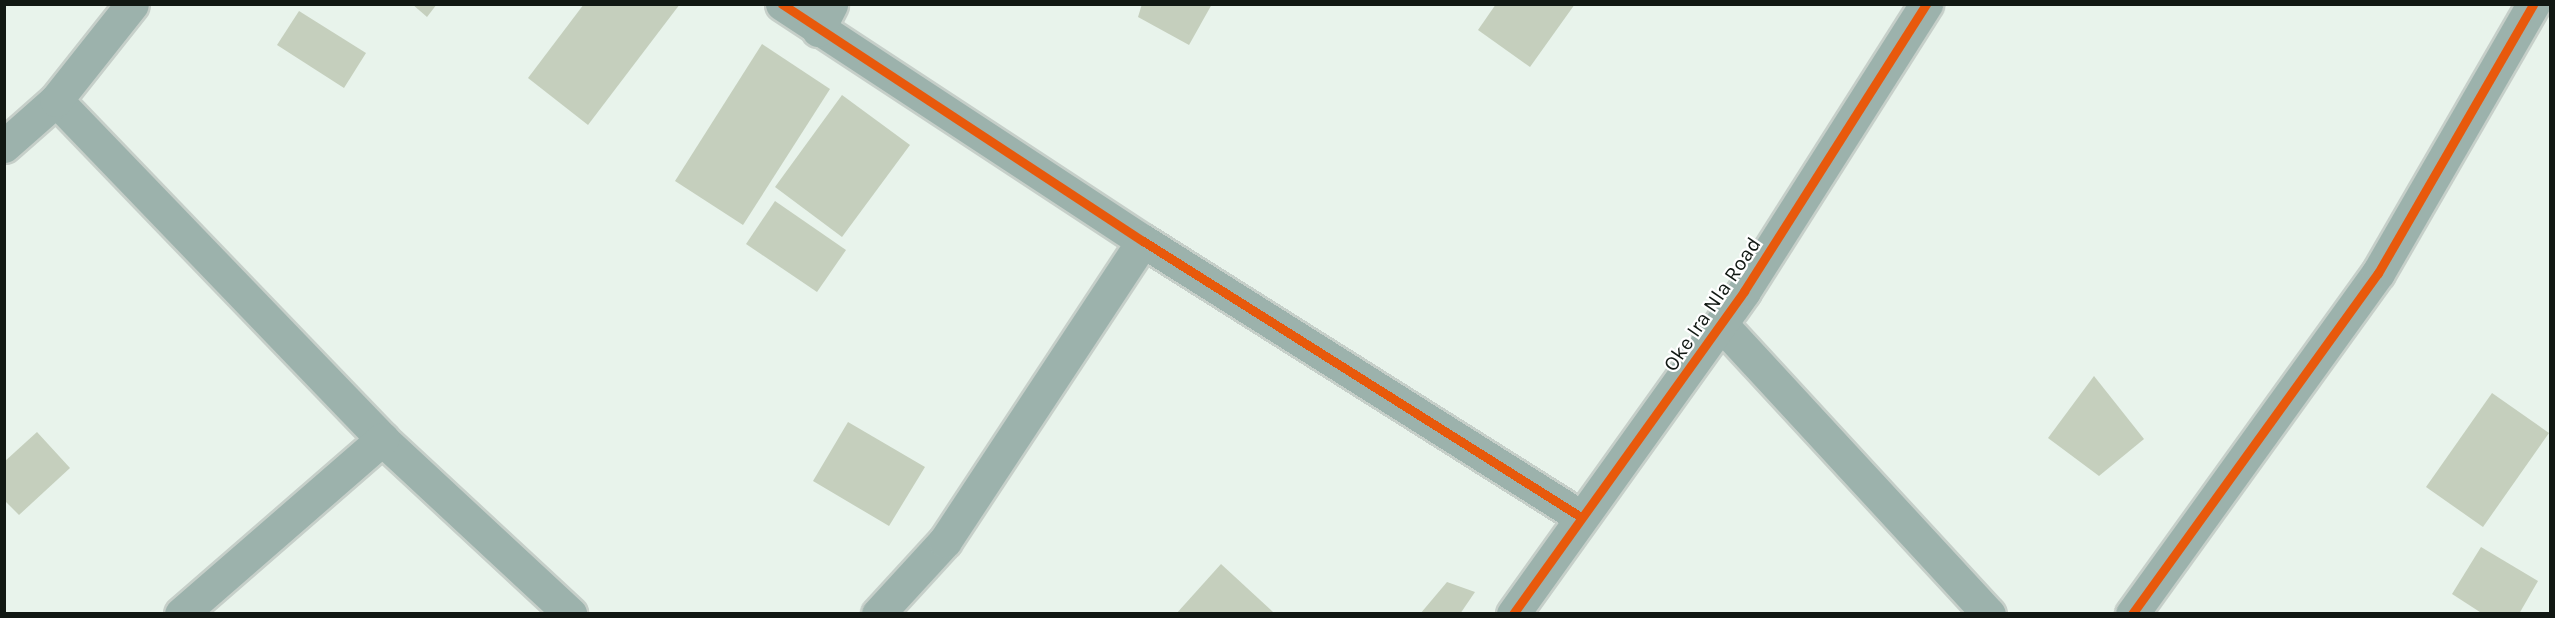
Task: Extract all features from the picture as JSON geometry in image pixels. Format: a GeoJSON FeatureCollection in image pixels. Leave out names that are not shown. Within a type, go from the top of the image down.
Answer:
{"type":"FeatureCollection","features":[{"type":"Feature","properties":{"kind":"street"},"geometry":{"type":"LineString","coordinates":[[4,146],[56,100],[132,4]]}},
{"type":"Feature","properties":{"kind":"street"},"geometry":{"type":"LineString","coordinates":[[782,4],[824,17],[1143,241],[1581,518]]}},
{"type":"Feature","properties":{"kind":"street","name":"Oke Ira Nla Road"},"geometry":{"type":"LineString","coordinates":[[1513,614],[1721,324],[1926,4]]}},
{"type":"Feature","properties":{"kind":"street"},"geometry":{"type":"LineString","coordinates":[[2132,614],[2378,273],[2475,110],[2532,4]]}},
{"type":"Feature","properties":{"kind":"street"},"geometry":{"type":"LineString","coordinates":[[56,100],[382,439],[570,614]]}},
{"type":"Feature","properties":{"kind":"street"},"geometry":{"type":"LineString","coordinates":[[878,614],[945,540],[1143,241]]}},
{"type":"Feature","properties":{"kind":"street"},"geometry":{"type":"LineString","coordinates":[[1721,324],[1989,614]]}},
{"type":"Feature","properties":{"kind":"street"},"geometry":{"type":"LineString","coordinates":[[181,614],[382,439]]}},
{"type":"Feature","properties":{"kind":"building"},"geometry":{"type":"Polygon","coordinates":[[[412,4],[437,4],[427,17],[412,4]]]}},
{"type":"Feature","properties":{"kind":"building"},"geometry":{"type":"Polygon","coordinates":[[[584,4],[680,4],[588,125],[528,78],[584,4]]]}},
{"type":"Feature","properties":{"kind":"building"},"geometry":{"type":"Polygon","coordinates":[[[1142,4],[1212,4],[1189,45],[1138,17],[1142,4]]]}},
{"type":"Feature","properties":{"kind":"building"},"geometry":{"type":"Polygon","coordinates":[[[1496,4],[1575,4],[1530,67],[1478,30],[1496,4]]]}},
{"type":"Feature","properties":{"kind":"building"},"geometry":{"type":"Polygon","coordinates":[[[299,11],[366,53],[344,88],[277,45],[299,11]]]}},
{"type":"Feature","properties":{"kind":"building"},"geometry":{"type":"Polygon","coordinates":[[[762,44],[830,89],[743,225],[675,181],[762,44]]]}},
{"type":"Feature","properties":{"kind":"building"},"geometry":{"type":"Polygon","coordinates":[[[842,95],[910,145],[842,237],[775,187],[842,95]]]}},
{"type":"Feature","properties":{"kind":"building"},"geometry":{"type":"Polygon","coordinates":[[[775,201],[846,250],[817,292],[746,244],[775,201]]]}},
{"type":"Feature","properties":{"kind":"building"},"geometry":{"type":"Polygon","coordinates":[[[2094,376],[2144,439],[2099,476],[2048,438],[2094,376]]]}},
{"type":"Feature","properties":{"kind":"building"},"geometry":{"type":"Polygon","coordinates":[[[2492,393],[2549,433],[2483,527],[2426,487],[2492,393]]]}},
{"type":"Feature","properties":{"kind":"building"},"geometry":{"type":"Polygon","coordinates":[[[848,422],[925,467],[889,526],[813,481],[848,422]]]}},
{"type":"Feature","properties":{"kind":"building"},"geometry":{"type":"Polygon","coordinates":[[[37,432],[70,468],[19,515],[4,500],[4,462],[37,432]]]}},
{"type":"Feature","properties":{"kind":"building"},"geometry":{"type":"Polygon","coordinates":[[[2481,547],[2538,581],[2519,614],[2483,614],[2452,594],[2481,547]]]}},
{"type":"Feature","properties":{"kind":"building"},"geometry":{"type":"Polygon","coordinates":[[[1221,564],[1273,612],[1271,614],[1176,614],[1221,564]]]}},
{"type":"Feature","properties":{"kind":"building"},"geometry":{"type":"Polygon","coordinates":[[[1447,582],[1475,592],[1460,614],[1420,614],[1447,582]]]}},
{"type":"Feature","properties":{"kind":"cycle path"},"geometry":{"type":"LineString","coordinates":[[782,4],[1143,241],[1581,517]]}},
{"type":"Feature","properties":{"kind":"cycle path"},"geometry":{"type":"LineString","coordinates":[[1513,614],[1744,291],[1926,4]]}},
{"type":"Feature","properties":{"kind":"cycle path"},"geometry":{"type":"LineString","coordinates":[[2132,614],[2378,273],[2533,4]]}}]}
